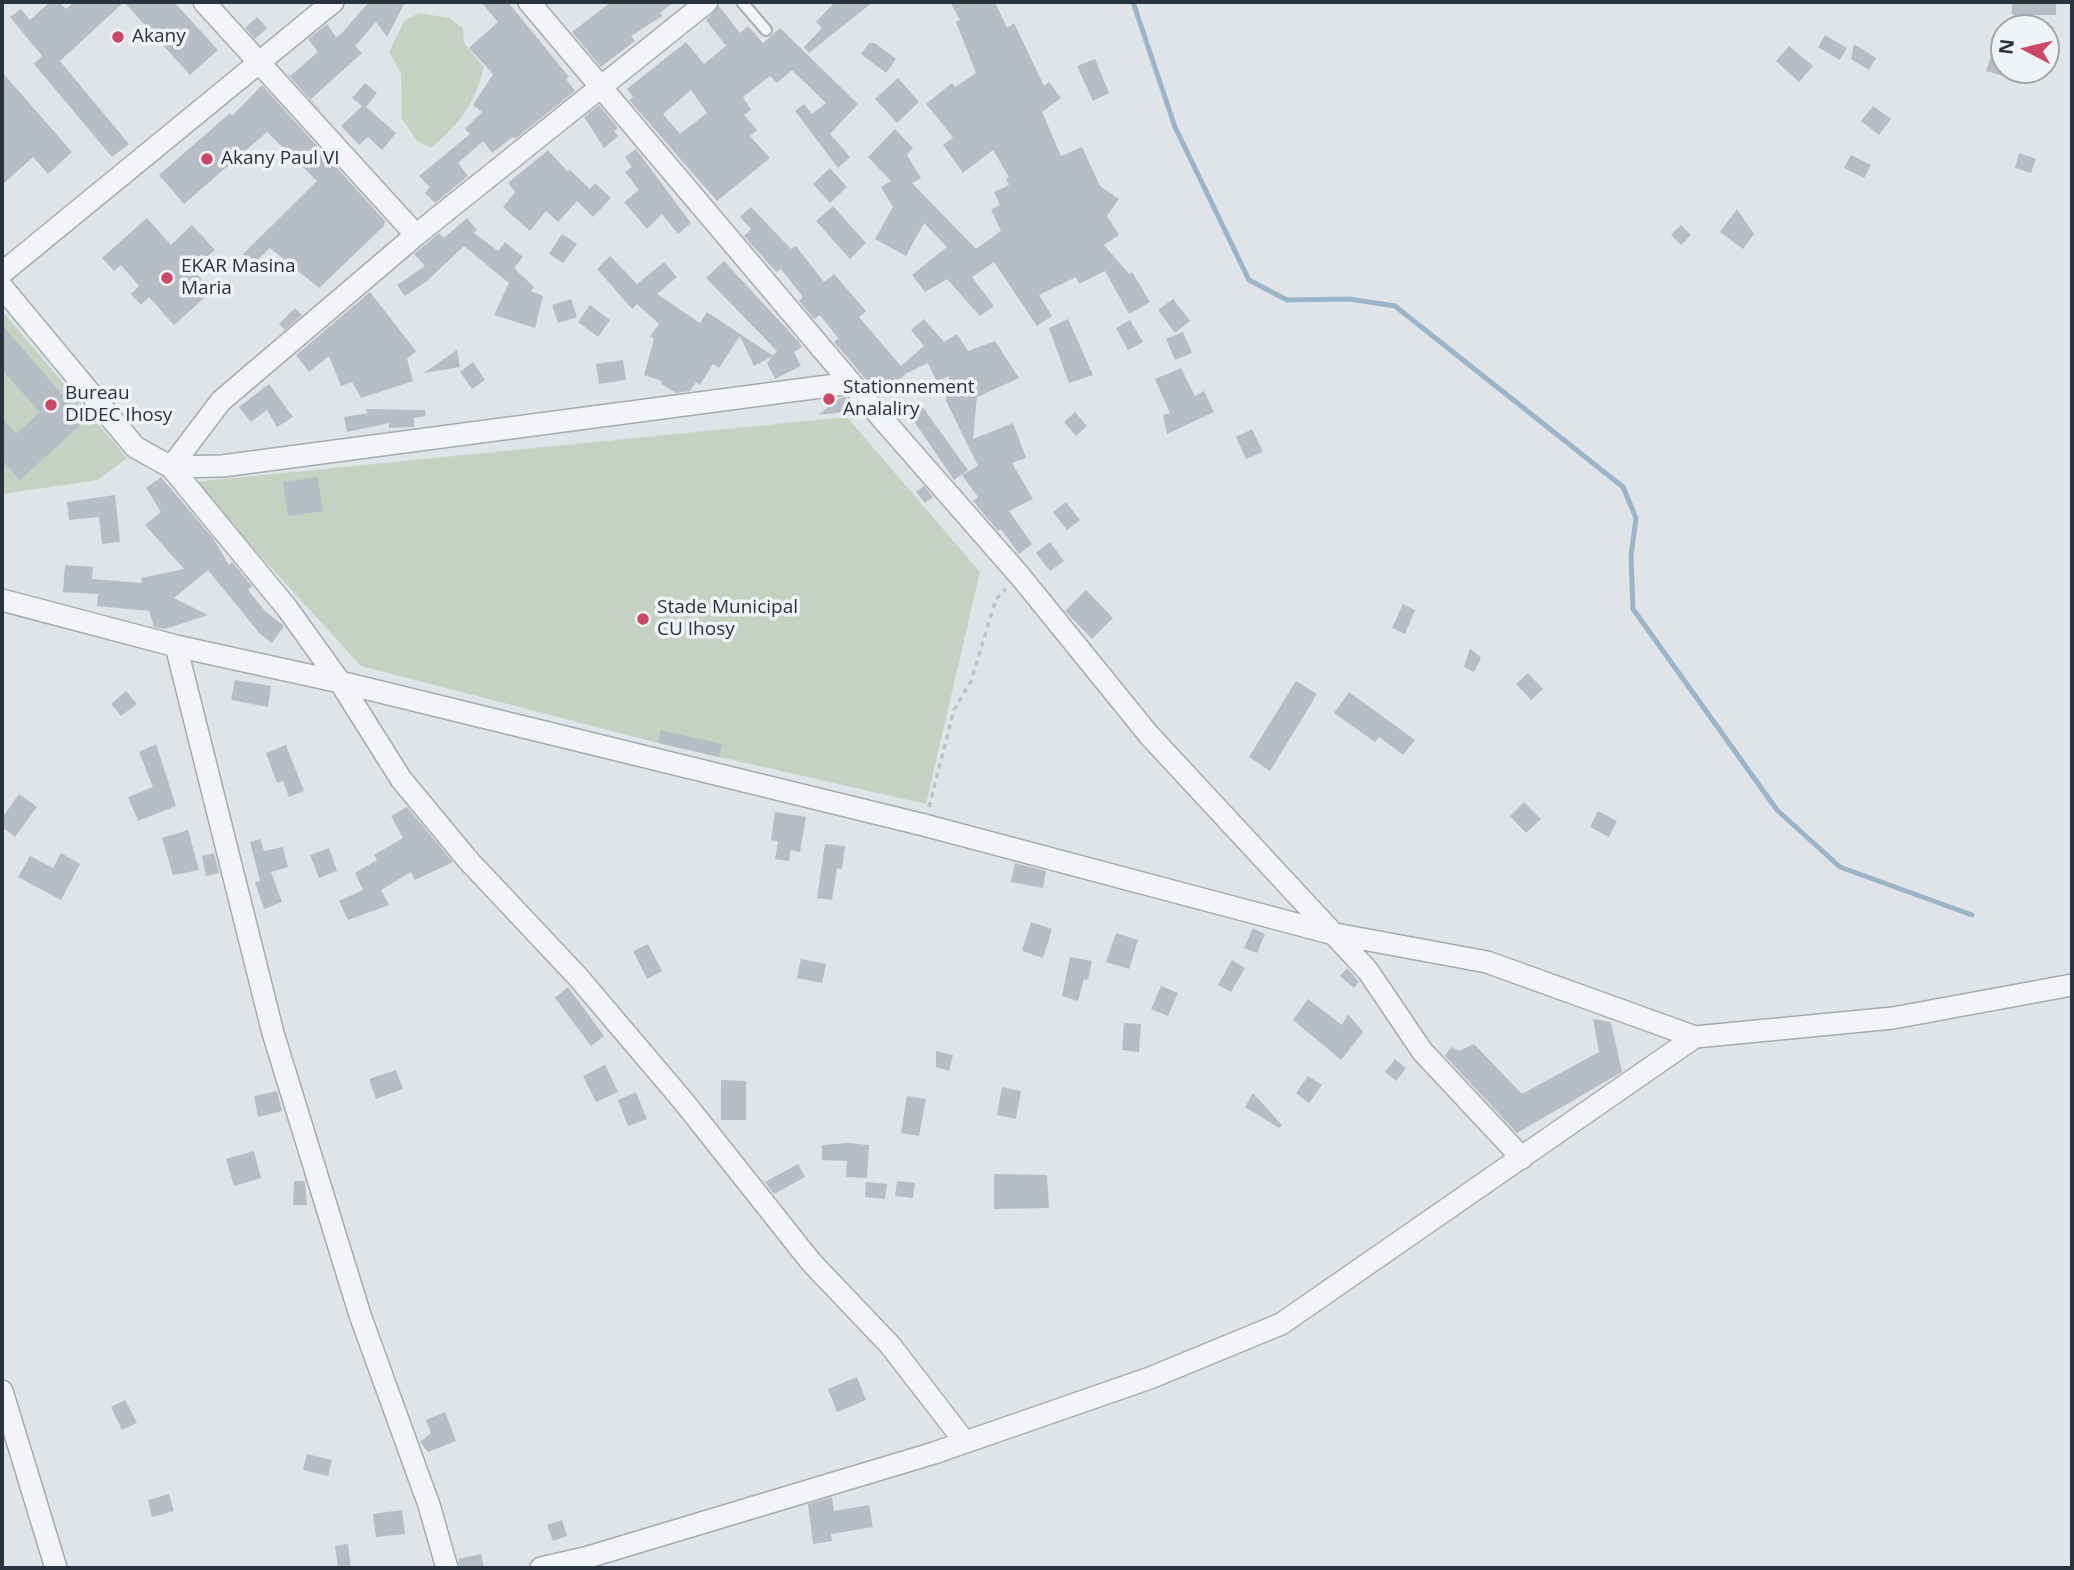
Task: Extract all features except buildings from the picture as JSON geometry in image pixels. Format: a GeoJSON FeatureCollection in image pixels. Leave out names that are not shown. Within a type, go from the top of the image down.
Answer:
{"type":"FeatureCollection","features":[{"type":"Feature","properties":{"kind":"street"},"geometry":{"type":"LineString","coordinates":[[204,2],[416,235]]}},
{"type":"Feature","properties":{"kind":"street"},"geometry":{"type":"LineString","coordinates":[[2,273],[333,2]]}},
{"type":"Feature","properties":{"kind":"street"},"geometry":{"type":"LineString","coordinates":[[529,2],[851,383],[1020,576],[1149,735],[1381,987],[1422,1051],[1522,1158]]}},
{"type":"Feature","properties":{"kind":"street"},"geometry":{"type":"LineString","coordinates":[[171,467],[220,401],[416,235],[707,2]]}},
{"type":"Feature","properties":{"kind":"street"},"geometry":{"type":"LineString","coordinates":[[2,287],[135,447],[171,467],[287,608],[340,682],[410,789],[468,860],[578,977],[667,1081],[747,1178],[811,1262],[890,1345],[965,1442]]}},
{"type":"Feature","properties":{"kind":"street"},"geometry":{"type":"LineString","coordinates":[[171,467],[222,466],[851,383]]}},
{"type":"Feature","properties":{"kind":"street"},"geometry":{"type":"LineString","coordinates":[[2,600],[176,646],[340,682],[924,825],[1330,933],[1487,962],[1695,1037],[1893,1018],[2072,985]]}},
{"type":"Feature","properties":{"kind":"street"},"geometry":{"type":"LineString","coordinates":[[176,646],[273,1033],[360,1315],[429,1505],[447,1568]]}},
{"type":"Feature","properties":{"kind":"street"},"geometry":{"type":"LineString","coordinates":[[541,1568],[585,1558],[965,1442],[1150,1378],[1281,1324],[1695,1037]]}},
{"type":"Feature","properties":{"kind":"street"},"geometry":{"type":"LineString","coordinates":[[2,1391],[56,1568]]}},
{"type":"Feature","properties":{"kind":"lane"},"geometry":{"type":"LineString","coordinates":[[742,2],[766,30]]}},
{"type":"Feature","properties":{"kind":"path"},"geometry":{"type":"LineString","coordinates":[[924,825],[954,710],[971,681],[996,599],[1020,576]]}},
{"type":"Feature","properties":{"kind":"green space"},"geometry":{"type":"Polygon","coordinates":[[[419,13],[449,18],[463,28],[464,43],[484,67],[476,92],[465,113],[431,148],[417,141],[402,119],[401,73],[389,52],[404,21],[419,13]]]}},
{"type":"Feature","properties":{"kind":"green space"},"geometry":{"type":"Polygon","coordinates":[[[2,311],[127,458],[98,480],[2,494],[2,311]]]}},
{"type":"Feature","properties":{"kind":"green space","name":"Stade Municipal CU Ihosy"},"geometry":{"type":"Polygon","coordinates":[[[847,417],[980,572],[926,804],[658,743],[361,666],[193,482],[847,417]]]}},
{"type":"Feature","properties":{"kind":"waterway"},"geometry":{"type":"LineString","coordinates":[[1133,2],[1175,127],[1249,280],[1287,300],[1349,299],[1395,306],[1623,487],[1636,518],[1631,556],[1633,609],[1777,810],[1840,867],[1972,915]]}},
{"type":"Feature","properties":{"kind":"place","name":"Akany"},"geometry":{"type":"Point","coordinates":[118,37]}},
{"type":"Feature","properties":{"kind":"place","name":"Akany Paul VI"},"geometry":{"type":"Point","coordinates":[207,159]}},
{"type":"Feature","properties":{"kind":"place","name":"EKAR Masina Maria"},"geometry":{"type":"Point","coordinates":[167,278]}},
{"type":"Feature","properties":{"kind":"place","name":"Stationnement Analaliry"},"geometry":{"type":"Point","coordinates":[829,399]}},
{"type":"Feature","properties":{"kind":"place","name":"Bureau DIDEC Ihosy"},"geometry":{"type":"Point","coordinates":[51,405]}},
{"type":"Feature","properties":{"kind":"place","name":"Stade Municipal CU Ihosy"},"geometry":{"type":"Point","coordinates":[643,619]}}]}
